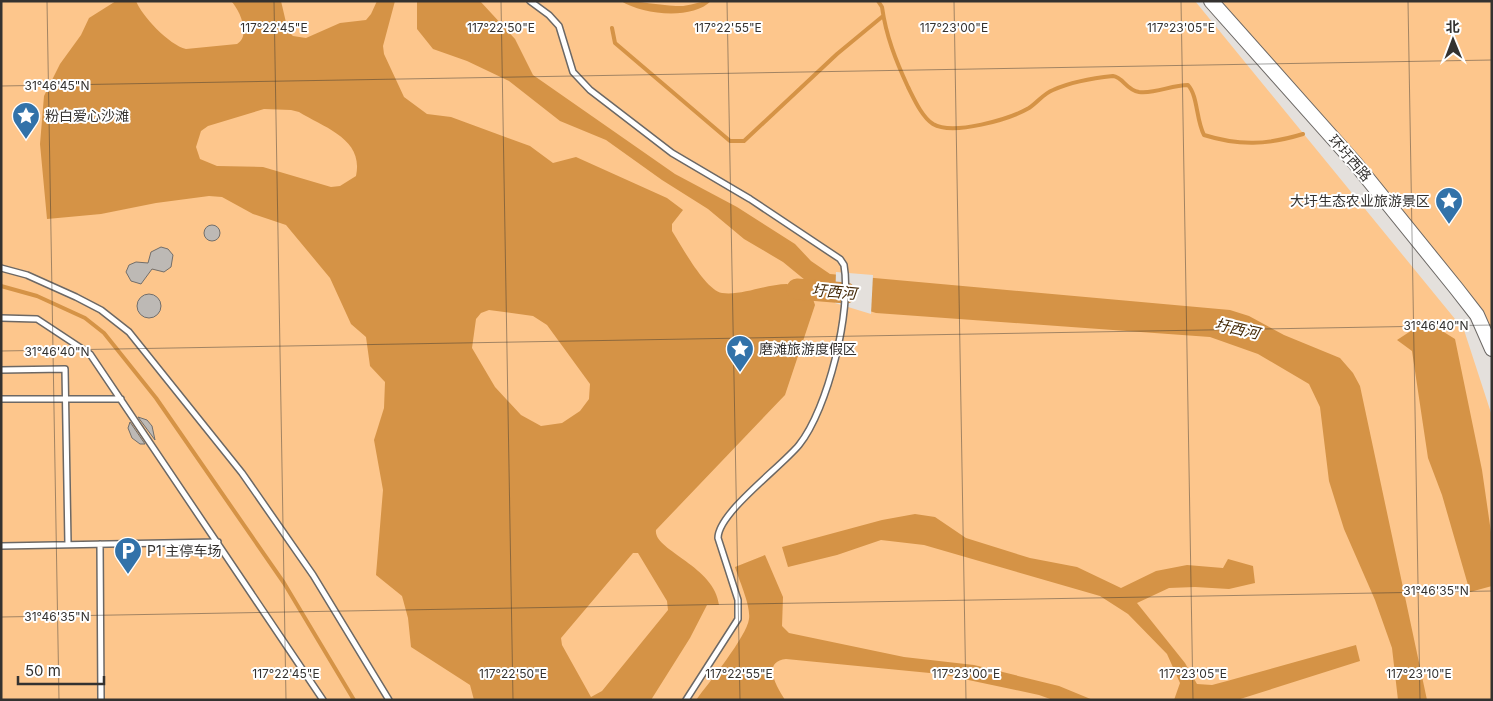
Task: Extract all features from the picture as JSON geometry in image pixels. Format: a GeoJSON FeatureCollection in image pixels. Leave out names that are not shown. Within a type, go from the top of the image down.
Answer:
{"type":"FeatureCollection","features":[{"type":"Feature","properties":{"kind":"street","name":"环圩西路"},"geometry":{"type":"LineString","coordinates":[[1211,1],[1355,163],[1456,288],[1477,315],[1492,349]]}},
{"type":"Feature","properties":{"kind":"lane"},"geometry":{"type":"LineString","coordinates":[[530,1],[549,15],[559,26],[573,72],[585,86],[672,153],[750,199],[840,259],[845,271],[845,314],[824,393],[812,427],[798,446],[733,510],[719,528],[718,538],[738,600],[738,619],[686,700]]}},
{"type":"Feature","properties":{"kind":"lane"},"geometry":{"type":"LineString","coordinates":[[1,268],[27,276],[76,297],[101,310],[128,332],[247,481],[313,575],[389,700]]}},
{"type":"Feature","properties":{"kind":"lane"},"geometry":{"type":"LineString","coordinates":[[1,318],[37,319],[90,354],[323,700]]}},
{"type":"Feature","properties":{"kind":"lane"},"geometry":{"type":"LineString","coordinates":[[1,370],[65,369],[68,544]]}},
{"type":"Feature","properties":{"kind":"lane"},"geometry":{"type":"LineString","coordinates":[[1,399],[121,399]]}},
{"type":"Feature","properties":{"kind":"lane"},"geometry":{"type":"LineString","coordinates":[[1,546],[218,542]]}},
{"type":"Feature","properties":{"kind":"lane"},"geometry":{"type":"LineString","coordinates":[[100,544],[101,700]]}},
{"type":"Feature","properties":{"kind":"shaded area","name":"磨滩旅游度假区"},"geometry":{"type":"Polygon","coordinates":[[[1,1],[1195,1],[1464,330],[1492,416],[1492,700],[1,700],[1,1]]]}},
{"type":"Feature","properties":{"kind":"shaded area","name":"大圩生态农业旅游景区"},"geometry":{"type":"Polygon","coordinates":[[[1211,1],[1492,1],[1492,349],[1477,315],[1211,1]]]}},
{"type":"Feature","properties":{"kind":"water"},"geometry":{"type":"Polygon","coordinates":[[[116,1],[136,1],[144,14],[164,36],[186,49],[237,44],[241,40],[244,29],[243,23],[238,10],[231,1],[281,1],[288,31],[293,36],[306,38],[340,23],[366,20],[377,1],[395,1],[383,46],[384,54],[404,97],[427,114],[451,117],[530,146],[553,163],[576,157],[667,198],[683,210],[672,224],[672,231],[701,276],[715,290],[722,293],[737,293],[787,284],[813,299],[815,305],[785,395],[656,530],[658,537],[664,545],[697,569],[707,580],[715,591],[719,605],[707,605],[690,638],[651,700],[474,700],[470,685],[411,647],[408,618],[402,596],[376,575],[383,490],[374,440],[384,408],[385,382],[370,366],[366,337],[351,324],[330,278],[286,225],[253,214],[222,197],[209,196],[156,203],[101,214],[47,219],[40,144],[44,96],[60,64],[81,35],[89,18],[116,1]],[[264,109],[208,126],[201,131],[196,147],[200,159],[217,166],[263,167],[331,187],[340,186],[356,176],[357,163],[354,153],[340,136],[299,112],[264,109]],[[489,310],[481,313],[476,319],[472,348],[495,387],[521,415],[541,426],[562,423],[580,411],[589,399],[590,384],[547,325],[533,316],[489,310]],[[633,553],[561,638],[562,645],[591,697],[602,691],[668,610],[667,601],[638,553],[633,553]]]}},
{"type":"Feature","properties":{"kind":"water"},"geometry":{"type":"Polygon","coordinates":[[[417,1],[480,1],[515,39],[533,75],[675,174],[737,207],[795,244],[811,261],[830,274],[1230,310],[1249,316],[1284,335],[1340,358],[1353,373],[1360,386],[1427,700],[1398,700],[1392,648],[1375,600],[1344,529],[1329,481],[1320,407],[1309,384],[1258,354],[1210,337],[876,313],[827,298],[783,262],[744,239],[708,209],[662,180],[606,140],[560,121],[509,81],[467,61],[433,49],[417,29],[417,1]]]}},
{"type":"Feature","properties":{"kind":"water"},"geometry":{"type":"Polygon","coordinates":[[[621,1],[681,6],[711,1],[703,7],[692,11],[667,13],[642,10],[621,1]]]}},
{"type":"Feature","properties":{"kind":"water"},"geometry":{"type":"Polygon","coordinates":[[[1426,321],[1455,339],[1482,470],[1492,539],[1492,586],[1470,592],[1442,495],[1428,458],[1412,351],[1397,340],[1426,321]]]}},
{"type":"Feature","properties":{"kind":"water"},"geometry":{"type":"Polygon","coordinates":[[[915,514],[935,517],[966,538],[1030,558],[1077,567],[1121,588],[1156,571],[1187,565],[1223,568],[1228,559],[1253,566],[1255,583],[1229,589],[1169,588],[1137,603],[1185,663],[1197,684],[1212,685],[1356,645],[1360,661],[1237,700],[1174,700],[1180,683],[1167,654],[1128,614],[1100,596],[924,545],[881,540],[837,555],[788,567],[782,547],[882,520],[915,514]]]}},
{"type":"Feature","properties":{"kind":"water"},"geometry":{"type":"Polygon","coordinates":[[[765,555],[783,597],[782,626],[789,633],[904,657],[974,665],[1059,686],[1093,700],[1053,700],[1039,695],[940,674],[786,659],[778,661],[774,665],[773,670],[775,682],[785,700],[696,700],[735,648],[747,627],[749,614],[747,600],[735,567],[765,555]]]}},
{"type":"Feature","properties":{"kind":"pier"},"geometry":{"type":"Polygon","coordinates":[[[836,272],[873,275],[871,314],[835,303],[836,272]]]}},
{"type":"Feature","properties":{"kind":"building"},"geometry":{"type":"Polygon","coordinates":[[[212,225],[218,227],[220,233],[218,239],[212,241],[206,239],[204,233],[206,227],[212,225]]]}},
{"type":"Feature","properties":{"kind":"building"},"geometry":{"type":"Polygon","coordinates":[[[161,247],[168,249],[173,255],[171,267],[164,272],[152,269],[141,284],[131,281],[126,272],[129,265],[136,262],[148,263],[151,252],[161,247]]]}},
{"type":"Feature","properties":{"kind":"building"},"geometry":{"type":"Polygon","coordinates":[[[149,294],[157,298],[161,306],[157,314],[149,318],[141,314],[137,306],[141,298],[149,294]]]}},
{"type":"Feature","properties":{"kind":"building"},"geometry":{"type":"Polygon","coordinates":[[[138,417],[147,420],[152,426],[155,440],[138,417]]]}},
{"type":"Feature","properties":{"kind":"building"},"geometry":{"type":"Polygon","coordinates":[[[130,422],[145,444],[140,444],[132,438],[128,428],[130,422]]]}},
{"type":"Feature","properties":{"kind":"waterway"},"geometry":{"type":"LineString","coordinates":[[878,1],[882,7],[886,28],[896,58],[913,97],[929,121],[942,127],[967,127],[996,121],[1029,108],[1046,94],[1060,87],[1113,76],[1131,89],[1139,92],[1151,92],[1188,85],[1194,95],[1204,135],[1217,139],[1253,143],[1290,138],[1303,134]]}},
{"type":"Feature","properties":{"kind":"waterway"},"geometry":{"type":"LineString","coordinates":[[612,28],[615,43],[730,141],[744,141],[837,54],[883,16]]}},
{"type":"Feature","properties":{"kind":"waterway"},"geometry":{"type":"LineString","coordinates":[[1,286],[37,296],[85,318],[104,333],[156,398],[284,583],[354,700]]}},
{"type":"Feature","properties":{"kind":"waterway","name":"圩西河"},"geometry":{"type":"LineString","coordinates":[[797,289],[846,293]]}},
{"type":"Feature","properties":{"kind":"place","name":"粉白爱心沙滩"},"geometry":{"type":"Point","coordinates":[26,140]}},
{"type":"Feature","properties":{"kind":"place","name":"大圩生态农业旅游景区"},"geometry":{"type":"Point","coordinates":[1449,225]}},
{"type":"Feature","properties":{"kind":"place","name":"磨滩旅游度假区"},"geometry":{"type":"Point","coordinates":[740,373]}},
{"type":"Feature","properties":{"kind":"place","name":"P1 主停车场"},"geometry":{"type":"Point","coordinates":[128,575]}}]}
